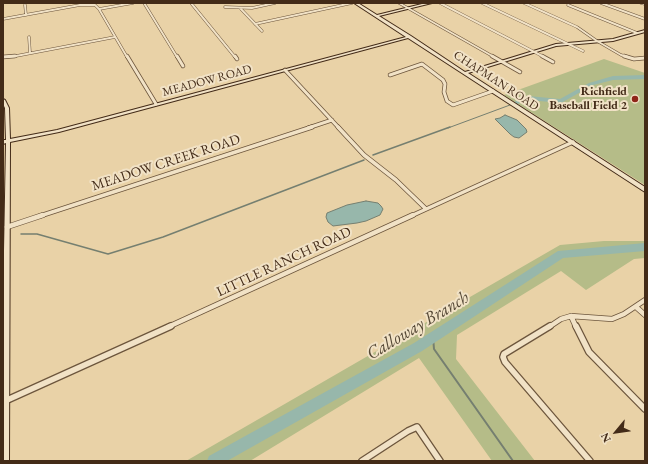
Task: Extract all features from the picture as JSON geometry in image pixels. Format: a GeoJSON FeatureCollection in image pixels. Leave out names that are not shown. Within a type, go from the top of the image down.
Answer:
{"type":"FeatureCollection","features":[{"type":"Feature","properties":{"kind":"street"},"geometry":{"type":"LineString","coordinates":[[99,9],[133,3]]}},
{"type":"Feature","properties":{"kind":"street"},"geometry":{"type":"LineString","coordinates":[[144,3],[183,66]]}},
{"type":"Feature","properties":{"kind":"street"},"geometry":{"type":"LineString","coordinates":[[191,3],[236,59]]}},
{"type":"Feature","properties":{"kind":"street"},"geometry":{"type":"LineString","coordinates":[[225,7],[252,8],[275,3]]}},
{"type":"Feature","properties":{"kind":"street"},"geometry":{"type":"LineString","coordinates":[[256,24],[352,3]]}},
{"type":"Feature","properties":{"kind":"street","name":"CHAPMAN ROAD"},"geometry":{"type":"LineString","coordinates":[[356,3],[645,190]]}},
{"type":"Feature","properties":{"kind":"street"},"geometry":{"type":"LineString","coordinates":[[399,3],[520,72]]}},
{"type":"Feature","properties":{"kind":"street"},"geometry":{"type":"LineString","coordinates":[[376,16],[430,3]]}},
{"type":"Feature","properties":{"kind":"street"},"geometry":{"type":"LineString","coordinates":[[440,3],[553,62]]}},
{"type":"Feature","properties":{"kind":"street"},"geometry":{"type":"LineString","coordinates":[[482,3],[583,51]]}},
{"type":"Feature","properties":{"kind":"street"},"geometry":{"type":"LineString","coordinates":[[524,3],[577,27],[597,41],[627,58],[637,60],[645,58]]}},
{"type":"Feature","properties":{"kind":"street"},"geometry":{"type":"LineString","coordinates":[[572,3],[568,5],[637,33]]}},
{"type":"Feature","properties":{"kind":"street"},"geometry":{"type":"LineString","coordinates":[[602,3],[645,20]]}},
{"type":"Feature","properties":{"kind":"street"},"geometry":{"type":"LineString","coordinates":[[641,3],[645,4]]}},
{"type":"Feature","properties":{"kind":"street"},"geometry":{"type":"LineString","coordinates":[[3,19],[79,4],[93,4],[99,9],[156,104]]}},
{"type":"Feature","properties":{"kind":"street"},"geometry":{"type":"LineString","coordinates":[[26,5],[26,15]]}},
{"type":"Feature","properties":{"kind":"street"},"geometry":{"type":"LineString","coordinates":[[240,8],[262,31]]}},
{"type":"Feature","properties":{"kind":"street"},"geometry":{"type":"LineString","coordinates":[[466,73],[566,43],[618,39],[645,31]]}},
{"type":"Feature","properties":{"kind":"street"},"geometry":{"type":"LineString","coordinates":[[28,37],[30,53]]}},
{"type":"Feature","properties":{"kind":"street"},"geometry":{"type":"LineString","coordinates":[[3,57],[115,37]]}},
{"type":"Feature","properties":{"kind":"street","name":"MEADOW ROAD"},"geometry":{"type":"LineString","coordinates":[[6,141],[57,131],[410,37]]}},
{"type":"Feature","properties":{"kind":"street"},"geometry":{"type":"LineString","coordinates":[[390,75],[418,64],[422,64],[443,80],[445,84],[444,92],[447,101],[453,105],[493,91]]}},
{"type":"Feature","properties":{"kind":"street"},"geometry":{"type":"LineString","coordinates":[[285,70],[364,155],[389,173],[426,209]]}},
{"type":"Feature","properties":{"kind":"street"},"geometry":{"type":"LineString","coordinates":[[3,100],[7,108],[7,238],[4,366],[5,461]]}},
{"type":"Feature","properties":{"kind":"street","name":"MEADOW CREEK ROAD"},"geometry":{"type":"LineString","coordinates":[[7,228],[332,120]]}},
{"type":"Feature","properties":{"kind":"street","name":"LITTLE RANCH ROAD"},"geometry":{"type":"LineString","coordinates":[[5,401],[573,142]]}},
{"type":"Feature","properties":{"kind":"street"},"geometry":{"type":"LineString","coordinates":[[590,461],[505,362],[503,357],[504,354],[560,319],[571,316],[612,319],[624,314],[645,300]]}},
{"type":"Feature","properties":{"kind":"street"},"geometry":{"type":"LineString","coordinates":[[636,307],[645,315]]}},
{"type":"Feature","properties":{"kind":"street"},"geometry":{"type":"LineString","coordinates":[[571,316],[589,352],[645,408]]}},
{"type":"Feature","properties":{"kind":"street"},"geometry":{"type":"LineString","coordinates":[[362,461],[417,426],[440,461]]}},
{"type":"Feature","properties":{"kind":"green space"},"geometry":{"type":"Polygon","coordinates":[[[604,59],[645,73],[645,185],[504,95],[604,59]]]}},
{"type":"Feature","properties":{"kind":"green space"},"geometry":{"type":"Polygon","coordinates":[[[604,241],[645,241],[645,258],[634,259],[586,290],[561,271],[457,335],[456,359],[535,461],[492,461],[419,358],[250,461],[186,461],[560,245],[604,241]]]}},
{"type":"Feature","properties":{"kind":"shaded area"},"geometry":{"type":"Polygon","coordinates":[[[505,115],[517,120],[527,132],[519,138],[510,134],[495,119],[505,115]]]}},
{"type":"Feature","properties":{"kind":"shaded area"},"geometry":{"type":"Polygon","coordinates":[[[366,201],[378,203],[381,206],[383,209],[380,215],[357,223],[333,226],[328,222],[326,217],[327,213],[347,205],[366,201]]]}},
{"type":"Feature","properties":{"kind":"waterway"},"geometry":{"type":"LineString","coordinates":[[517,102],[528,98],[561,101],[591,84],[613,78],[645,77]]}},
{"type":"Feature","properties":{"kind":"waterway"},"geometry":{"type":"LineString","coordinates":[[448,128],[510,105]]}},
{"type":"Feature","properties":{"kind":"waterway"},"geometry":{"type":"LineString","coordinates":[[373,155],[450,127]]}},
{"type":"Feature","properties":{"kind":"waterway"},"geometry":{"type":"LineString","coordinates":[[21,234],[37,234],[108,254],[163,237],[364,160]]}},
{"type":"Feature","properties":{"kind":"waterway","name":"Calloway Branch"},"geometry":{"type":"LineString","coordinates":[[214,461],[418,347],[561,254],[645,247]]}},
{"type":"Feature","properties":{"kind":"waterway"},"geometry":{"type":"LineString","coordinates":[[433,337],[434,349],[513,461]]}},
{"type":"Feature","properties":{"kind":"waterway","name":"Calloway Branch"},"geometry":{"type":"LineString","coordinates":[[218,461],[226,455]]}},
{"type":"Feature","properties":{"kind":"place","name":"Richfield Baseball Field 2"},"geometry":{"type":"Point","coordinates":[635,99]}}]}
